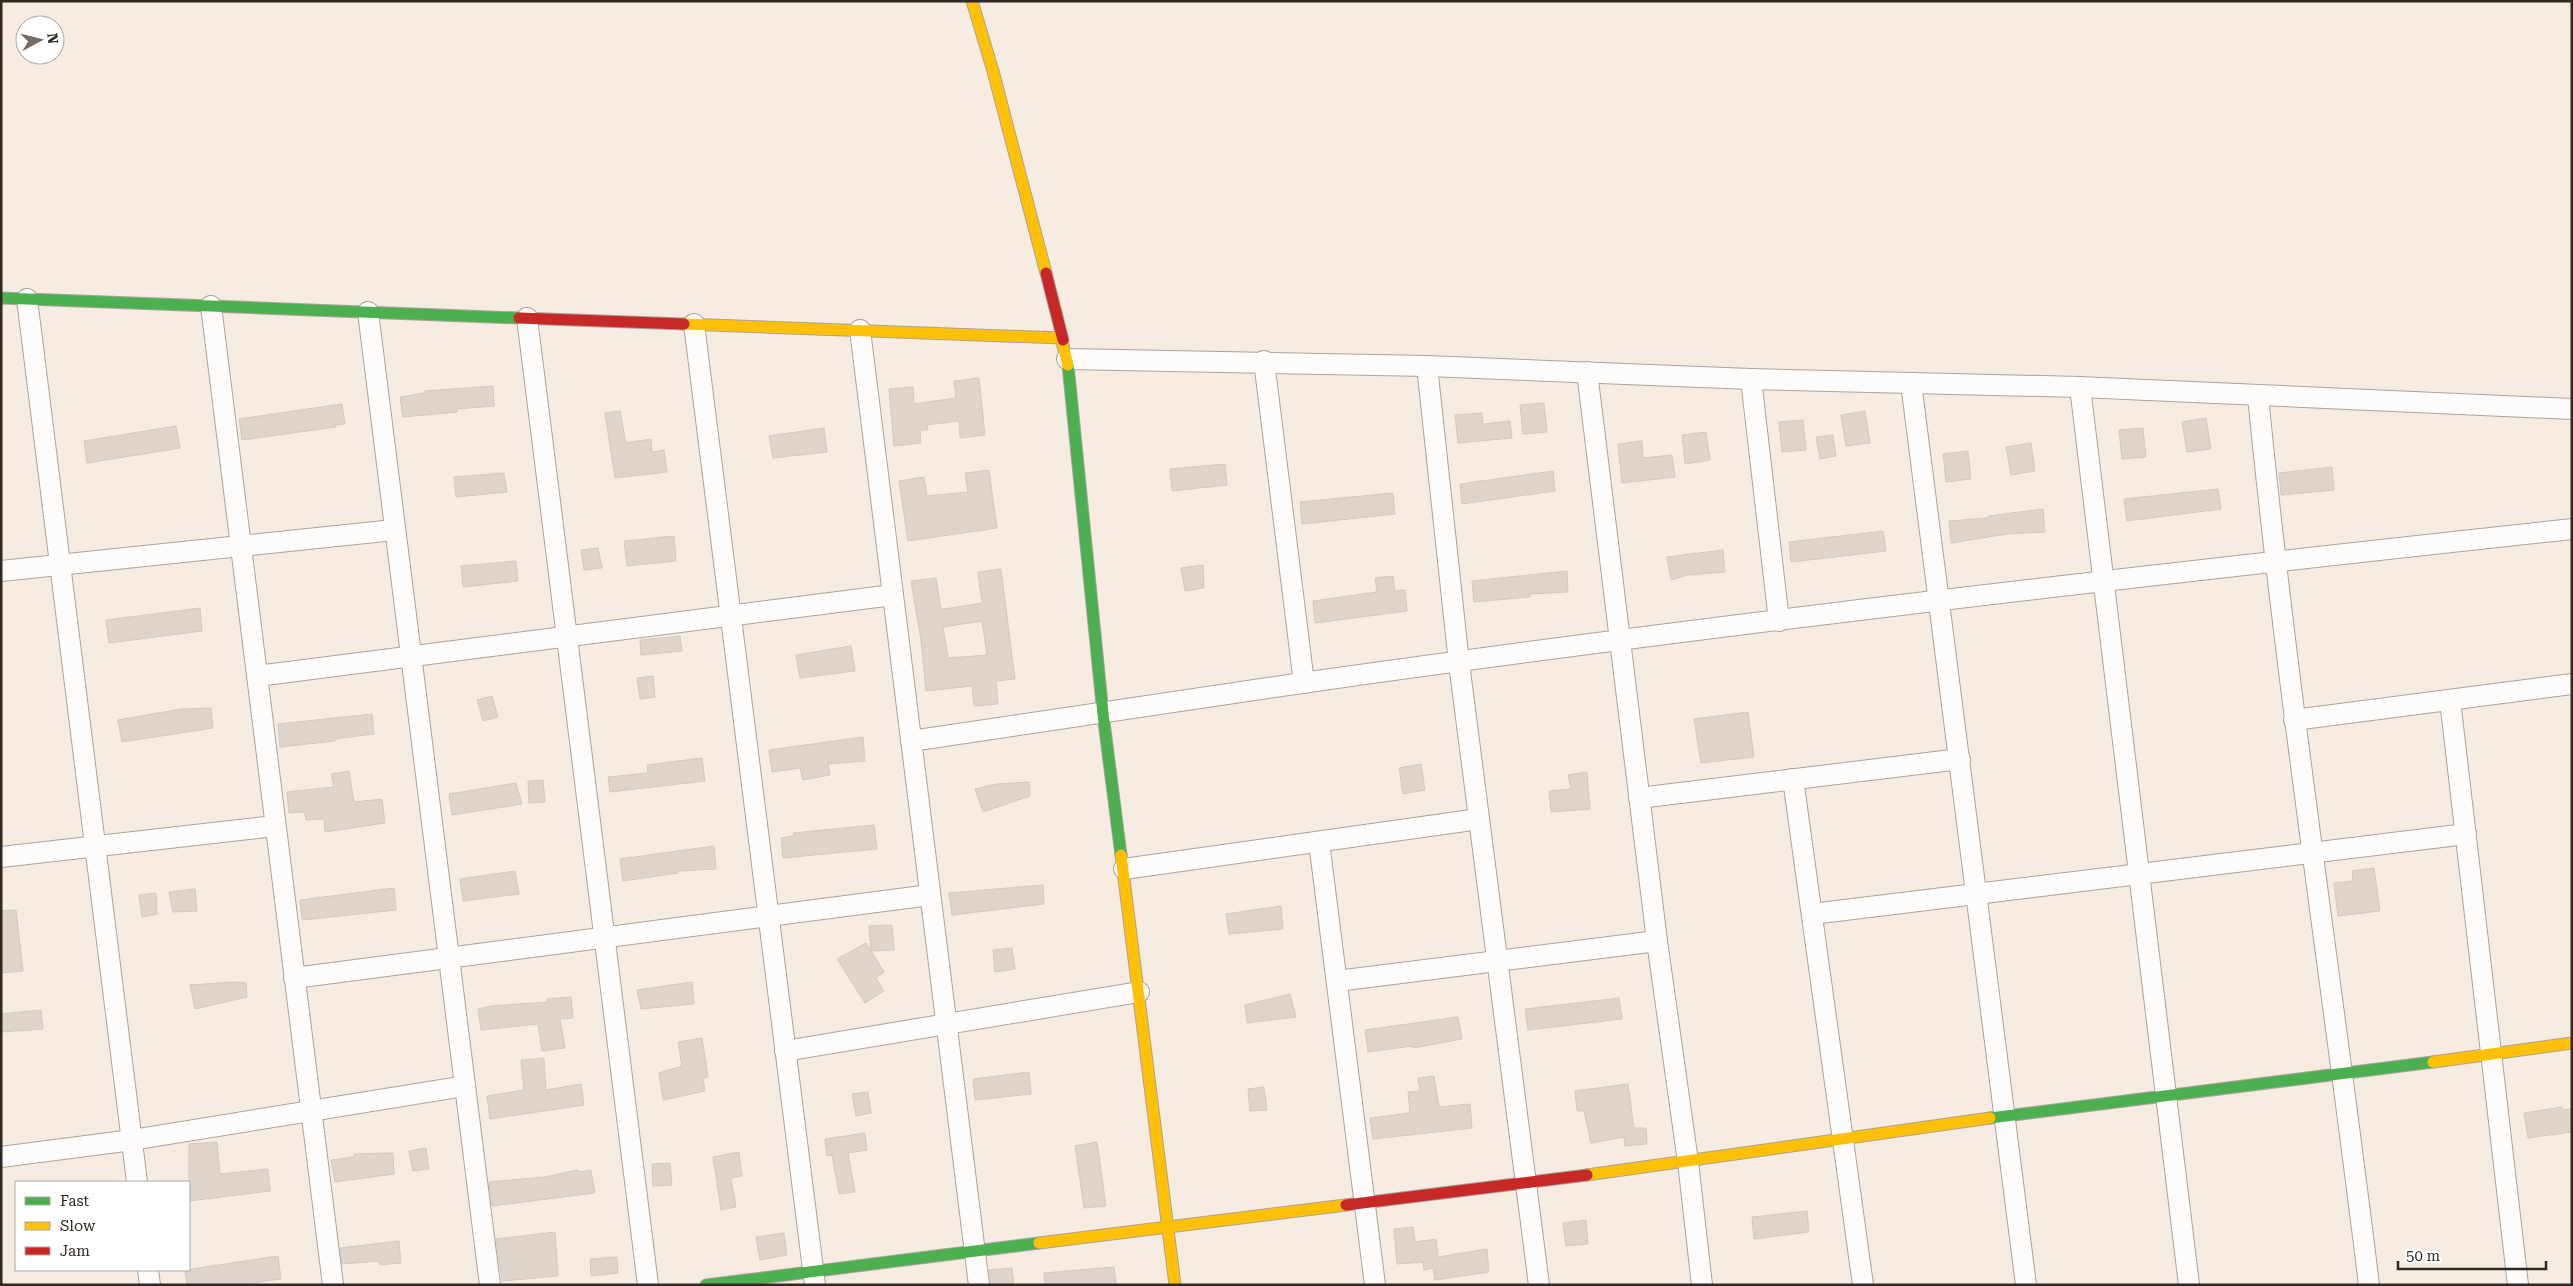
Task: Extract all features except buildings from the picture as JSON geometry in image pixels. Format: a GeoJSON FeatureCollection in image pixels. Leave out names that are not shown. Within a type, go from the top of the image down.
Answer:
{"type":"FeatureCollection","features":[{"type":"Feature","properties":{"kind":"street"},"geometry":{"type":"LineString","coordinates":[[972,1],[993,71],[1065,350],[1103,714],[1175,1285]]}},
{"type":"Feature","properties":{"kind":"street"},"geometry":{"type":"LineString","coordinates":[[1,298],[1058,338],[1065,350]]}},
{"type":"Feature","properties":{"kind":"street"},"geometry":{"type":"LineString","coordinates":[[27,299],[137,1181]]}},
{"type":"Feature","properties":{"kind":"street"},"geometry":{"type":"LineString","coordinates":[[211,306],[333,1285]]}},
{"type":"Feature","properties":{"kind":"street"},"geometry":{"type":"LineString","coordinates":[[368,312],[490,1285]]}},
{"type":"Feature","properties":{"kind":"street"},"geometry":{"type":"LineString","coordinates":[[527,318],[648,1285]]}},
{"type":"Feature","properties":{"kind":"street"},"geometry":{"type":"LineString","coordinates":[[694,324],[814,1278]]}},
{"type":"Feature","properties":{"kind":"street"},"geometry":{"type":"LineString","coordinates":[[860,330],[979,1285]]}},
{"type":"Feature","properties":{"kind":"street"},"geometry":{"type":"LineString","coordinates":[[1065,350],[1264,362],[1427,366],[1751,379],[2080,387],[2572,409]]}},
{"type":"Feature","properties":{"kind":"street"},"geometry":{"type":"LineString","coordinates":[[1264,362],[1304,683]]}},
{"type":"Feature","properties":{"kind":"street"},"geometry":{"type":"LineString","coordinates":[[1427,366],[1459,663],[1499,961],[1539,1285]]}},
{"type":"Feature","properties":{"kind":"street"},"geometry":{"type":"LineString","coordinates":[[1587,372],[1656,941],[1688,1162],[1702,1285]]}},
{"type":"Feature","properties":{"kind":"street"},"geometry":{"type":"LineString","coordinates":[[1751,379],[1779,621]]}},
{"type":"Feature","properties":{"kind":"street"},"geometry":{"type":"LineString","coordinates":[[1911,383],[1941,601],[2003,1116],[2026,1285]]}},
{"type":"Feature","properties":{"kind":"street"},"geometry":{"type":"LineString","coordinates":[[2080,387],[2189,1285]]}},
{"type":"Feature","properties":{"kind":"street"},"geometry":{"type":"LineString","coordinates":[[2258,396],[2274,561],[2294,720],[2344,1074],[2369,1285]]}},
{"type":"Feature","properties":{"kind":"street"},"geometry":{"type":"LineString","coordinates":[[911,741],[1304,683],[1779,621],[2274,561],[2572,528]]}},
{"type":"Feature","properties":{"kind":"street"},"geometry":{"type":"LineString","coordinates":[[1,571],[60,563],[394,530]]}},
{"type":"Feature","properties":{"kind":"street"},"geometry":{"type":"LineString","coordinates":[[257,676],[892,595]]}},
{"type":"Feature","properties":{"kind":"street"},"geometry":{"type":"LineString","coordinates":[[2294,720],[2572,684]]}},
{"type":"Feature","properties":{"kind":"street"},"geometry":{"type":"LineString","coordinates":[[2450,700],[2493,1053],[2518,1285]]}},
{"type":"Feature","properties":{"kind":"street"},"geometry":{"type":"LineString","coordinates":[[1639,798],[1960,759]]}},
{"type":"Feature","properties":{"kind":"street"},"geometry":{"type":"LineString","coordinates":[[1793,779],[1863,1285]]}},
{"type":"Feature","properties":{"kind":"street"},"geometry":{"type":"LineString","coordinates":[[1124,869],[1479,819]]}},
{"type":"Feature","properties":{"kind":"street"},"geometry":{"type":"LineString","coordinates":[[1,857],[276,826]]}},
{"type":"Feature","properties":{"kind":"street"},"geometry":{"type":"LineString","coordinates":[[1812,914],[1976,896],[2466,834]]}},
{"type":"Feature","properties":{"kind":"street"},"geometry":{"type":"LineString","coordinates":[[1319,842],[1375,1285]]}},
{"type":"Feature","properties":{"kind":"street"},"geometry":{"type":"LineString","coordinates":[[294,978],[930,895]]}},
{"type":"Feature","properties":{"kind":"street"},"geometry":{"type":"LineString","coordinates":[[1337,981],[1656,941]]}},
{"type":"Feature","properties":{"kind":"street"},"geometry":{"type":"LineString","coordinates":[[785,1051],[1139,992]]}},
{"type":"Feature","properties":{"kind":"street"},"geometry":{"type":"LineString","coordinates":[[706,1285],[814,1278],[975,1252],[1525,1181],[1688,1162],[2003,1116],[2344,1074],[2572,1042]]}},
{"type":"Feature","properties":{"kind":"street"},"geometry":{"type":"LineString","coordinates":[[1,1157],[132,1140],[465,1086]]}},
{"type":"Feature","properties":{"kind":"street"},"geometry":{"type":"LineString","coordinates":[[148,1271],[150,1285]]}},
{"type":"Feature","properties":{"kind":"traffic: fast"},"geometry":{"type":"LineString","coordinates":[[1,298],[519,318]]}},
{"type":"Feature","properties":{"kind":"traffic: fast"},"geometry":{"type":"LineString","coordinates":[[1068,365],[1103,714],[1121,855]]}},
{"type":"Feature","properties":{"kind":"traffic: fast"},"geometry":{"type":"LineString","coordinates":[[1990,1118],[2433,1062]]}},
{"type":"Feature","properties":{"kind":"traffic: fast"},"geometry":{"type":"LineString","coordinates":[[706,1285],[1039,1243]]}},
{"type":"Feature","properties":{"kind":"traffic: slow"},"geometry":{"type":"LineString","coordinates":[[972,1],[993,71],[1046,273]]}},
{"type":"Feature","properties":{"kind":"traffic: slow"},"geometry":{"type":"LineString","coordinates":[[684,324],[1061,338],[1068,365]]}},
{"type":"Feature","properties":{"kind":"traffic: slow"},"geometry":{"type":"LineString","coordinates":[[1121,855],[1175,1285]]}},
{"type":"Feature","properties":{"kind":"traffic: slow"},"geometry":{"type":"LineString","coordinates":[[2433,1062],[2572,1043]]}},
{"type":"Feature","properties":{"kind":"traffic: slow"},"geometry":{"type":"LineString","coordinates":[[1587,1175],[1990,1118]]}},
{"type":"Feature","properties":{"kind":"traffic: slow"},"geometry":{"type":"LineString","coordinates":[[1039,1243],[1346,1205]]}},
{"type":"Feature","properties":{"kind":"traffic: jam"},"geometry":{"type":"LineString","coordinates":[[1046,273],[1063,340]]}},
{"type":"Feature","properties":{"kind":"traffic: jam"},"geometry":{"type":"LineString","coordinates":[[519,318],[684,324]]}},
{"type":"Feature","properties":{"kind":"traffic: jam"},"geometry":{"type":"LineString","coordinates":[[1346,1205],[1587,1175]]}}]}
